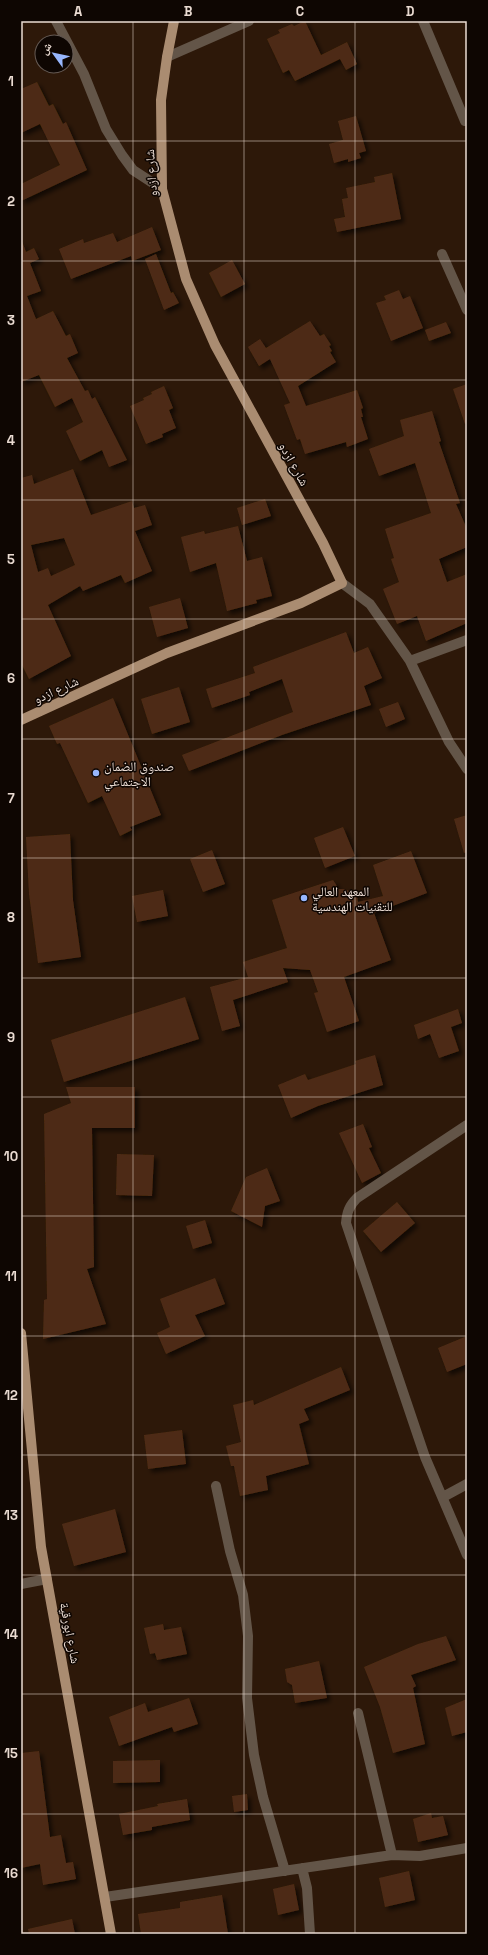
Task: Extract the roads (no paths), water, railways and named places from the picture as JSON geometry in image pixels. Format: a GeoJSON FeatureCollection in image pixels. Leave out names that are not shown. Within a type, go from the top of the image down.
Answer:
{"type":"FeatureCollection","features":[{"type":"Feature","properties":{"kind":"main road","name":"شارع ازدو"},"geometry":{"type":"LineString","coordinates":[[21,720],[167,653],[301,603],[342,583],[323,543],[215,345],[186,279],[162,189],[161,100],[166,57],[174,21]]}},
{"type":"Feature","properties":{"kind":"main road","name":"شارع ابورقية"},"geometry":{"type":"LineString","coordinates":[[21,1333],[41,1547],[111,1934]]}},
{"type":"Feature","properties":{"kind":"street"},"geometry":{"type":"LineString","coordinates":[[56,21],[84,74],[106,129],[122,156],[133,170],[162,189]]}},
{"type":"Feature","properties":{"kind":"street"},"geometry":{"type":"LineString","coordinates":[[166,57],[249,21]]}},
{"type":"Feature","properties":{"kind":"street"},"geometry":{"type":"LineString","coordinates":[[423,21],[465,122]]}},
{"type":"Feature","properties":{"kind":"street"},"geometry":{"type":"LineString","coordinates":[[442,254],[467,310]]}},
{"type":"Feature","properties":{"kind":"street"},"geometry":{"type":"LineString","coordinates":[[342,583],[370,604],[410,661],[449,742],[467,769]]}},
{"type":"Feature","properties":{"kind":"street"},"geometry":{"type":"LineString","coordinates":[[410,661],[467,640]]}},
{"type":"Feature","properties":{"kind":"street"},"geometry":{"type":"LineString","coordinates":[[467,1125],[357,1198],[350,1205],[346,1223],[425,1457],[467,1555]]}},
{"type":"Feature","properties":{"kind":"street"},"geometry":{"type":"LineString","coordinates":[[443,1497],[467,1484]]}},
{"type":"Feature","properties":{"kind":"street"},"geometry":{"type":"LineString","coordinates":[[216,1486],[230,1551],[243,1595],[248,1636],[248,1698],[254,1755],[263,1797],[285,1871]]}},
{"type":"Feature","properties":{"kind":"street"},"geometry":{"type":"LineString","coordinates":[[21,1584],[47,1579]]}},
{"type":"Feature","properties":{"kind":"street"},"geometry":{"type":"LineString","coordinates":[[358,1713],[392,1855]]}},
{"type":"Feature","properties":{"kind":"street"},"geometry":{"type":"LineString","coordinates":[[104,1897],[392,1855],[420,1856],[467,1848]]}},
{"type":"Feature","properties":{"kind":"street"},"geometry":{"type":"LineString","coordinates":[[302,1868],[307,1888],[310,1934]]}},
{"type":"Feature","properties":{"kind":"place","name":"صندوق الضمان الاجتماعي"},"geometry":{"type":"Point","coordinates":[96,773]}},
{"type":"Feature","properties":{"kind":"place","name":"المعهد العالي للتقنيات الهندسية"},"geometry":{"type":"Point","coordinates":[304,898]}}]}
